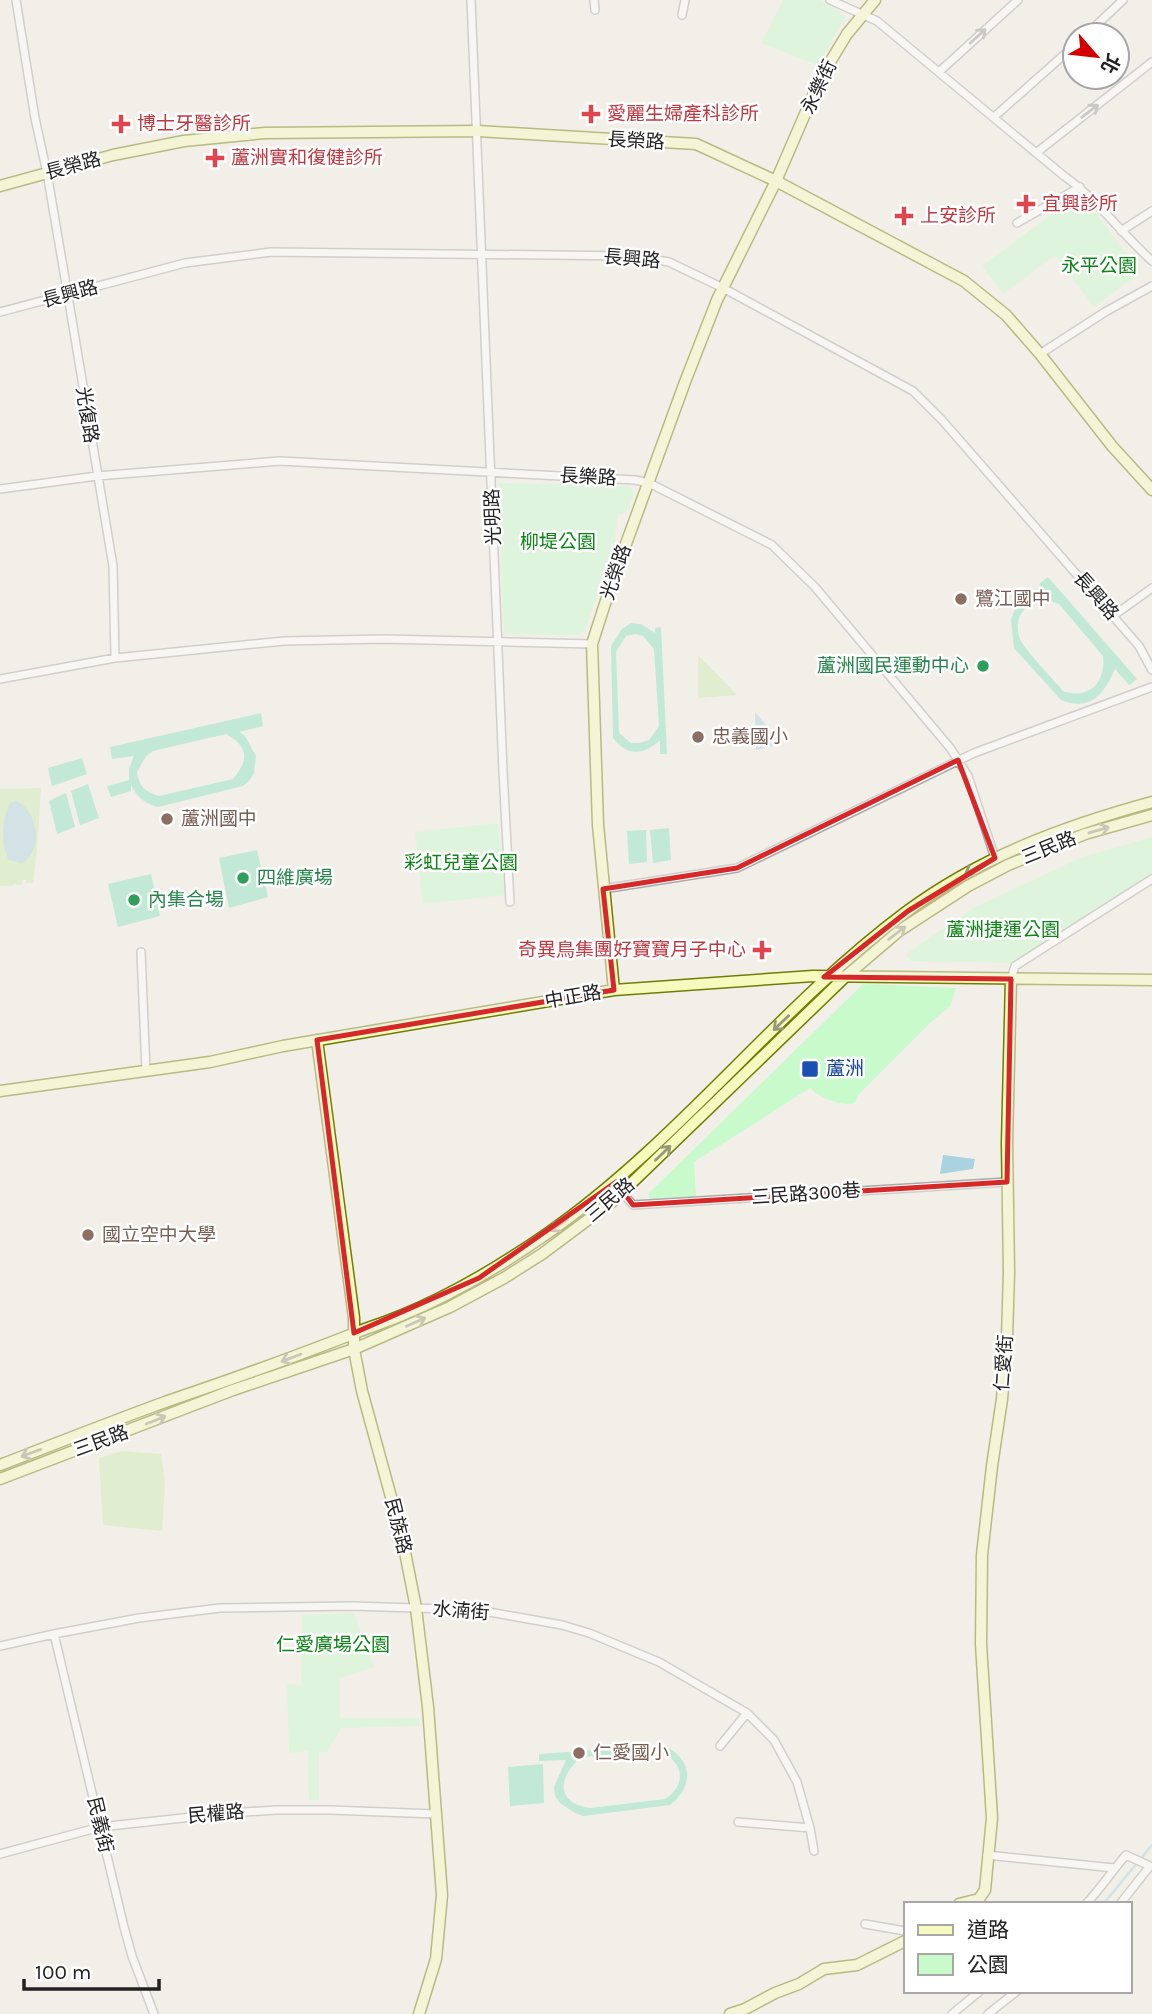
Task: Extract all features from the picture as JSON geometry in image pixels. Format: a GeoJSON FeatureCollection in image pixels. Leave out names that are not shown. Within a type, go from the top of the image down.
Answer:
{"type":"FeatureCollection","features":[{"type":"Feature","properties":{"kind":"street","name":"光復路"},"geometry":{"type":"LineString","coordinates":[[16,0],[113,566],[115,658]]}},
{"type":"Feature","properties":{"kind":"street","name":"光明路"},"geometry":{"type":"LineString","coordinates":[[471,0],[510,901]]}},
{"type":"Feature","properties":{"kind":"street"},"geometry":{"type":"LineString","coordinates":[[594,0],[595,10]]}},
{"type":"Feature","properties":{"kind":"street"},"geometry":{"type":"LineString","coordinates":[[682,15],[685,0]]}},
{"type":"Feature","properties":{"kind":"street"},"geometry":{"type":"LineString","coordinates":[[830,0],[877,21],[1080,187],[1152,261]]}},
{"type":"Feature","properties":{"kind":"street","name":"永樂街"},"geometry":{"type":"LineString","coordinates":[[776,181],[821,77],[846,34],[875,0]]}},
{"type":"Feature","properties":{"kind":"street"},"geometry":{"type":"LineString","coordinates":[[939,72],[1018,0]]}},
{"type":"Feature","properties":{"kind":"street"},"geometry":{"type":"LineString","coordinates":[[1101,21],[1123,0]]}},
{"type":"Feature","properties":{"kind":"street"},"geometry":{"type":"LineString","coordinates":[[994,117],[1061,57]]}},
{"type":"Feature","properties":{"kind":"street"},"geometry":{"type":"LineString","coordinates":[[1036,152],[1152,62]]}},
{"type":"Feature","properties":{"kind":"street","name":"長榮路"},"geometry":{"type":"LineString","coordinates":[[0,186],[113,155],[184,141],[265,133],[478,131],[696,144],[776,181],[964,281],[1006,315],[1112,446],[1152,490]]}},
{"type":"Feature","properties":{"kind":"street","name":"光榮路"},"geometry":{"type":"LineString","coordinates":[[614,990],[598,825],[592,644],[685,382],[723,288],[776,181]]}},
{"type":"Feature","properties":{"kind":"street"},"geometry":{"type":"LineString","coordinates":[[1017,223],[1080,187]]}},
{"type":"Feature","properties":{"kind":"street"},"geometry":{"type":"LineString","coordinates":[[1121,231],[1152,211]]}},
{"type":"Feature","properties":{"kind":"street","name":"長興路"},"geometry":{"type":"LineString","coordinates":[[0,312],[185,263],[271,252],[635,256],[669,262],[723,288],[913,391],[942,420],[1113,615],[1139,646],[1152,670]]}},
{"type":"Feature","properties":{"kind":"street"},"geometry":{"type":"LineString","coordinates":[[1040,354],[1105,312],[1152,286]]}},
{"type":"Feature","properties":{"kind":"street","name":"長樂路"},"geometry":{"type":"LineString","coordinates":[[0,489],[97,476],[280,461],[635,480],[649,483],[772,545],[816,587],[951,749],[968,776],[995,858]]}},
{"type":"Feature","properties":{"kind":"street"},"geometry":{"type":"LineString","coordinates":[[1113,615],[1152,587]]}},
{"type":"Feature","properties":{"kind":"street"},"geometry":{"type":"LineString","coordinates":[[0,679],[115,658],[284,641],[384,639],[592,644]]}},
{"type":"Feature","properties":{"kind":"street"},"geometry":{"type":"LineString","coordinates":[[603,890],[737,868],[974,753],[1152,687]]}},
{"type":"Feature","properties":{"kind":"street","name":"三民路"},"geometry":{"type":"LineString","coordinates":[[0,1465],[142,1410],[288,1360],[403,1315],[479,1278],[548,1233],[614,1183],[856,952],[908,911],[979,866],[1023,845],[1074,825],[1152,802]]}},
{"type":"Feature","properties":{"kind":"street","name":"三民路"},"geometry":{"type":"LineString","coordinates":[[0,1479],[233,1390],[354,1349],[450,1307],[504,1278],[542,1254],[623,1192],[845,976],[899,931],[968,886],[1008,865],[1084,834],[1152,815]]}},
{"type":"Feature","properties":{"kind":"street"},"geometry":{"type":"LineString","coordinates":[[1011,979],[1015,966],[1152,879]]}},
{"type":"Feature","properties":{"kind":"street"},"geometry":{"type":"LineString","coordinates":[[141,952],[146,1071]]}},
{"type":"Feature","properties":{"kind":"street","name":"中正路"},"geometry":{"type":"LineString","coordinates":[[0,1091],[210,1062],[317,1040],[614,990],[831,976],[1152,980]]}},
{"type":"Feature","properties":{"kind":"street","name":"仁愛街"},"geometry":{"type":"LineString","coordinates":[[967,1902],[979,1899],[985,1890],[992,1818],[981,1644],[982,1555],[1007,1338],[1011,979]]}},
{"type":"Feature","properties":{"kind":"street","name":"民族路"},"geometry":{"type":"LineString","coordinates":[[317,1040],[350,1291],[354,1349],[362,1391],[402,1537],[416,1608],[428,1707],[442,1902],[436,1959],[419,2014]]}},
{"type":"Feature","properties":{"kind":"street","name":"三民路300巷"},"geometry":{"type":"LineString","coordinates":[[614,1183],[633,1205],[1007,1182]]}},
{"type":"Feature","properties":{"kind":"street","name":"水湳街"},"geometry":{"type":"LineString","coordinates":[[0,1646],[139,1618],[220,1608],[341,1606],[478,1610],[562,1625],[589,1633],[659,1662],[747,1713],[774,1740],[797,1782],[814,1851]]}},
{"type":"Feature","properties":{"kind":"street","name":"民義街"},"geometry":{"type":"LineString","coordinates":[[54,1634],[132,1956],[154,2014]]}},
{"type":"Feature","properties":{"kind":"street"},"geometry":{"type":"LineString","coordinates":[[720,1746],[747,1713]]}},
{"type":"Feature","properties":{"kind":"street","name":"民權路"},"geometry":{"type":"LineString","coordinates":[[0,1854],[100,1827],[229,1812],[330,1810],[436,1814]]}},
{"type":"Feature","properties":{"kind":"street"},"geometry":{"type":"LineString","coordinates":[[738,1822],[810,1828]]}},
{"type":"Feature","properties":{"kind":"street"},"geometry":{"type":"LineString","coordinates":[[987,1855],[1114,1868]]}},
{"type":"Feature","properties":{"kind":"street"},"geometry":{"type":"LineString","coordinates":[[1088,1902],[1126,1855],[1150,1866],[1122,1902]]}},
{"type":"Feature","properties":{"kind":"street"},"geometry":{"type":"LineString","coordinates":[[865,1924],[904,1931]]}},
{"type":"Feature","properties":{"kind":"street"},"geometry":{"type":"LineString","coordinates":[[730,2014],[799,1984],[824,1969],[857,1965],[904,1942]]}},
{"type":"Feature","properties":{"kind":"street"},"geometry":{"type":"LineString","coordinates":[[952,2014],[978,1993]]}},
{"type":"Feature","properties":{"kind":"street"},"geometry":{"type":"LineString","coordinates":[[988,2014],[1014,1993]]}},
{"type":"Feature","properties":{"kind":"highlighted area"},"geometry":{"type":"Polygon","coordinates":[[[958,760],[995,858],[908,911],[824,977],[1011,979],[1007,1182],[633,1205],[616,1182],[479,1278],[354,1333],[317,1040],[614,990],[603,889],[737,868],[958,760]]]}},
{"type":"Feature","properties":{"kind":"green space"},"geometry":{"type":"Polygon","coordinates":[[[783,0],[820,0],[846,16],[818,65],[761,43],[783,0]]]}},
{"type":"Feature","properties":{"kind":"green space","name":"永平公園"},"geometry":{"type":"Polygon","coordinates":[[[1081,192],[1140,273],[1094,307],[1055,255],[1003,294],[982,266],[1081,192]]]}},
{"type":"Feature","properties":{"kind":"green space","name":"柳堤公園"},"geometry":{"type":"Polygon","coordinates":[[[498,483],[628,486],[635,491],[627,513],[618,514],[613,554],[585,630],[578,635],[504,634],[498,483]]]}},
{"type":"Feature","properties":{"kind":"green space"},"geometry":{"type":"Polygon","coordinates":[[[1048,577],[1137,679],[1129,685],[1115,669],[1096,698],[1081,704],[1061,700],[1014,648],[1011,619],[1016,606],[1029,594],[1043,589],[1039,584],[1048,577]],[[1047,600],[1033,603],[1019,617],[1018,631],[1027,650],[1063,691],[1081,693],[1099,680],[1103,656],[1059,604],[1047,600]]]}},
{"type":"Feature","properties":{"kind":"green space"},"geometry":{"type":"Polygon","coordinates":[[[631,623],[641,624],[655,633],[655,628],[661,627],[667,754],[660,754],[660,740],[648,749],[636,752],[624,748],[613,738],[611,646],[622,629],[631,623]],[[626,636],[616,652],[619,733],[631,743],[649,740],[659,726],[654,649],[643,636],[626,636]]]}},
{"type":"Feature","properties":{"kind":"green space"},"geometry":{"type":"Polygon","coordinates":[[[698,655],[737,695],[698,698],[698,655]]]}},
{"type":"Feature","properties":{"kind":"green space"},"geometry":{"type":"Polygon","coordinates":[[[261,713],[263,726],[239,732],[245,736],[256,756],[254,773],[249,781],[243,786],[158,807],[142,799],[131,785],[131,791],[111,797],[107,786],[129,780],[129,769],[134,756],[112,759],[110,747],[261,713]],[[226,734],[153,751],[146,756],[137,772],[139,782],[147,791],[159,796],[233,779],[244,760],[243,749],[226,734]]]}},
{"type":"Feature","properties":{"kind":"green space"},"geometry":{"type":"Polygon","coordinates":[[[82,758],[87,774],[52,786],[48,768],[82,758]]]}},
{"type":"Feature","properties":{"kind":"green space"},"geometry":{"type":"Polygon","coordinates":[[[88,784],[99,818],[80,825],[71,791],[88,784]]]}},
{"type":"Feature","properties":{"kind":"green space"},"geometry":{"type":"Polygon","coordinates":[[[41,788],[33,883],[23,880],[22,885],[16,883],[0,886],[0,789],[41,788]]]}},
{"type":"Feature","properties":{"kind":"green space"},"geometry":{"type":"Polygon","coordinates":[[[66,793],[75,827],[57,834],[49,801],[66,793]]]}},
{"type":"Feature","properties":{"kind":"green space","name":"彩虹兒童公園"},"geometry":{"type":"Polygon","coordinates":[[[498,823],[506,895],[423,904],[415,832],[498,823]]]}},
{"type":"Feature","properties":{"kind":"green space"},"geometry":{"type":"Polygon","coordinates":[[[669,828],[671,860],[653,863],[650,830],[669,828]]]}},
{"type":"Feature","properties":{"kind":"green space"},"geometry":{"type":"Polygon","coordinates":[[[646,830],[647,862],[629,864],[627,831],[646,830]]]}},
{"type":"Feature","properties":{"kind":"green space","name":"蘆洲捷運公園"},"geometry":{"type":"Polygon","coordinates":[[[1152,837],[1152,875],[1011,963],[910,961],[906,954],[973,908],[1080,858],[1152,837]]]}},
{"type":"Feature","properties":{"kind":"green space","name":"四維廣場"},"geometry":{"type":"Polygon","coordinates":[[[257,850],[268,897],[229,908],[219,858],[257,850]]]}},
{"type":"Feature","properties":{"kind":"green space","name":"內集合場"},"geometry":{"type":"Polygon","coordinates":[[[151,874],[160,916],[118,927],[108,884],[151,874]]]}},
{"type":"Feature","properties":{"kind":"green space"},"geometry":{"type":"Polygon","coordinates":[[[863,984],[956,988],[950,1006],[858,1095],[855,1103],[831,1101],[810,1088],[694,1162],[696,1196],[649,1199],[649,1193],[863,984]]]}},
{"type":"Feature","properties":{"kind":"green space"},"geometry":{"type":"Polygon","coordinates":[[[121,1451],[161,1454],[165,1483],[162,1531],[103,1525],[99,1458],[121,1451]]]}},
{"type":"Feature","properties":{"kind":"green space","name":"仁愛廣場公園"},"geometry":{"type":"Polygon","coordinates":[[[354,1613],[374,1667],[340,1678],[340,1718],[419,1718],[420,1726],[341,1728],[327,1752],[319,1752],[319,1800],[309,1800],[308,1751],[289,1753],[287,1684],[301,1685],[302,1615],[354,1613]]]}},
{"type":"Feature","properties":{"kind":"green space"},"geometry":{"type":"Polygon","coordinates":[[[661,1745],[679,1756],[687,1772],[687,1780],[684,1789],[670,1805],[583,1816],[560,1803],[555,1796],[554,1787],[566,1760],[539,1761],[539,1754],[661,1745]],[[660,1751],[581,1757],[568,1773],[564,1788],[566,1795],[571,1801],[590,1808],[665,1799],[680,1780],[678,1767],[660,1751]]]}},
{"type":"Feature","properties":{"kind":"green space"},"geometry":{"type":"Polygon","coordinates":[[[543,1764],[544,1803],[510,1806],[508,1767],[543,1764]]]}},
{"type":"Feature","properties":{"kind":"water"},"geometry":{"type":"Polygon","coordinates":[[[755,712],[782,744],[756,750],[755,712]]]}},
{"type":"Feature","properties":{"kind":"water"},"geometry":{"type":"Polygon","coordinates":[[[17,801],[30,814],[36,831],[33,849],[22,863],[9,860],[3,839],[7,809],[10,803],[17,801]]]}},
{"type":"Feature","properties":{"kind":"water"},"geometry":{"type":"Polygon","coordinates":[[[943,1155],[975,1159],[973,1169],[940,1174],[943,1155]]]}},
{"type":"Feature","properties":{"kind":"waterway"},"geometry":{"type":"LineString","coordinates":[[1105,1902],[1152,1845]]}},
{"type":"Feature","properties":{"kind":"place","name":"愛麗生婦產科診所"},"geometry":{"type":"Point","coordinates":[591,114]}},
{"type":"Feature","properties":{"kind":"place","name":"博士牙醫診所"},"geometry":{"type":"Point","coordinates":[121,124]}},
{"type":"Feature","properties":{"kind":"place","name":"蘆洲實和復健診所"},"geometry":{"type":"Point","coordinates":[215,158]}},
{"type":"Feature","properties":{"kind":"place","name":"宜興診所"},"geometry":{"type":"Point","coordinates":[1026,204]}},
{"type":"Feature","properties":{"kind":"place","name":"上安診所"},"geometry":{"type":"Point","coordinates":[904,216]}},
{"type":"Feature","properties":{"kind":"place","name":"鷺江國中"},"geometry":{"type":"Point","coordinates":[961,599]}},
{"type":"Feature","properties":{"kind":"place","name":"蘆洲國民運動中心"},"geometry":{"type":"Point","coordinates":[983,666]}},
{"type":"Feature","properties":{"kind":"place","name":"忠義國小"},"geometry":{"type":"Point","coordinates":[698,737]}},
{"type":"Feature","properties":{"kind":"place","name":"蘆洲國中"},"geometry":{"type":"Point","coordinates":[167,819]}},
{"type":"Feature","properties":{"kind":"place","name":"四維廣場"},"geometry":{"type":"Point","coordinates":[243,878]}},
{"type":"Feature","properties":{"kind":"place","name":"內集合場"},"geometry":{"type":"Point","coordinates":[134,900]}},
{"type":"Feature","properties":{"kind":"place","name":"奇異鳥集團好寶寶月子中心"},"geometry":{"type":"Point","coordinates":[762,950]}},
{"type":"Feature","properties":{"kind":"place","name":"蘆洲"},"geometry":{"type":"Point","coordinates":[810,1069]}},
{"type":"Feature","properties":{"kind":"place","name":"國立空中大學"},"geometry":{"type":"Point","coordinates":[88,1235]}},
{"type":"Feature","properties":{"kind":"place","name":"仁愛國小"},"geometry":{"type":"Point","coordinates":[579,1753]}}]}
